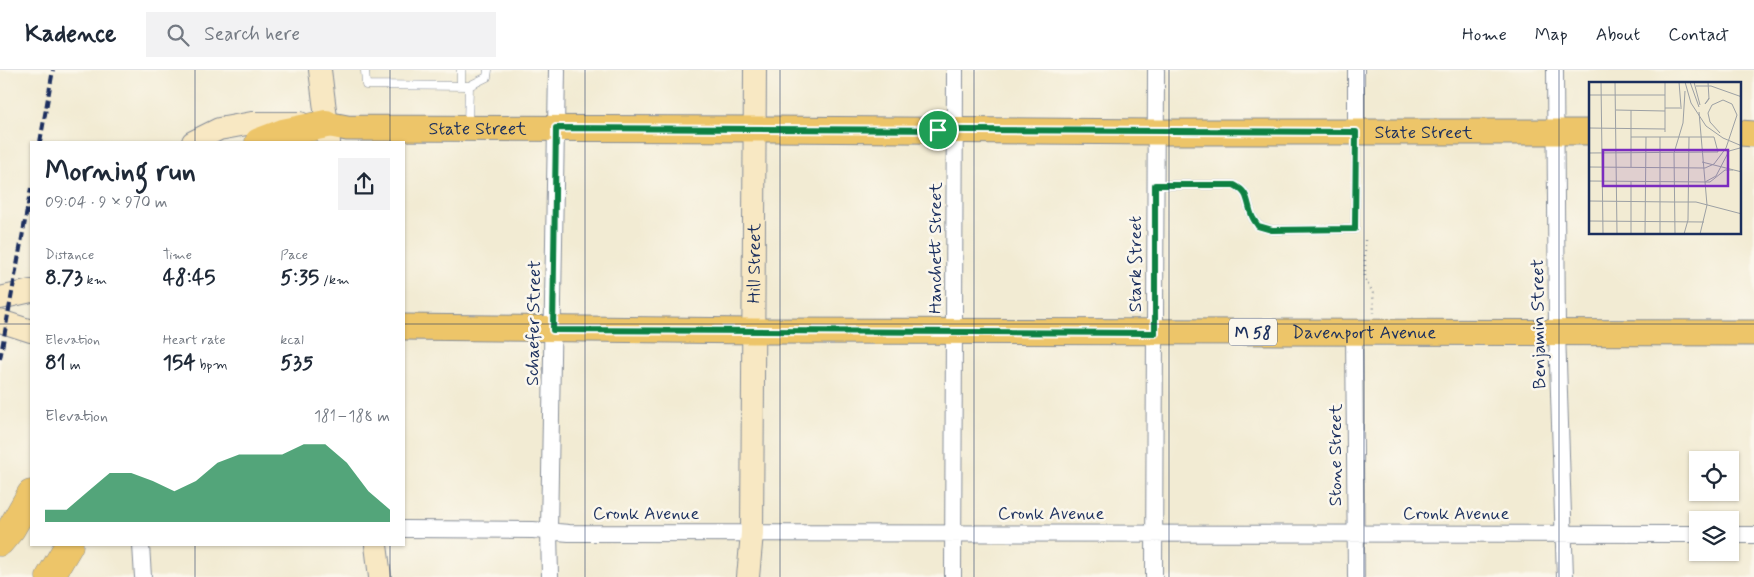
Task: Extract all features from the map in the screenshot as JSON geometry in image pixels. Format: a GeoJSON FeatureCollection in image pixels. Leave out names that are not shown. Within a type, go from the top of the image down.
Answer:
{"type":"FeatureCollection","features":[{"type":"Feature","properties":{"kind":"highway"},"geometry":{"type":"LineString","coordinates":[[262,141],[283,133],[328,133]]}},
{"type":"Feature","properties":{"kind":"highway"},"geometry":{"type":"LineString","coordinates":[[0,542],[11,529],[30,496]]}},
{"type":"Feature","properties":{"kind":"highway"},"geometry":{"type":"LineString","coordinates":[[50,577],[68,546]]}},
{"type":"Feature","properties":{"kind":"main road"},"geometry":{"type":"LineString","coordinates":[[195,141],[219,129],[252,123],[328,133],[320,70]]}},
{"type":"Feature","properties":{"kind":"main road","name":"Hill Street"},"geometry":{"type":"LineString","coordinates":[[748,577],[752,533],[755,70]]}},
{"type":"Feature","properties":{"kind":"main road","name":"State Street"},"geometry":{"type":"LineString","coordinates":[[328,133],[347,128],[1589,132]]}},
{"type":"Feature","properties":{"kind":"main road"},"geometry":{"type":"LineString","coordinates":[[0,298],[30,290]]}},
{"type":"Feature","properties":{"kind":"main road"},"geometry":{"type":"LineString","coordinates":[[0,321],[30,331]]}},
{"type":"Feature","properties":{"kind":"main road","name":"Davenport Avenue"},"geometry":{"type":"LineString","coordinates":[[405,327],[553,330],[1155,333],[1754,333]]}},
{"type":"Feature","properties":{"kind":"main road"},"geometry":{"type":"LineString","coordinates":[[376,546],[380,577]]}},
{"type":"Feature","properties":{"kind":"street","name":"Schaefer Street"},"geometry":{"type":"LineString","coordinates":[[550,577],[549,531],[556,70]]}},
{"type":"Feature","properties":{"kind":"street","name":"Hanchett Street"},"geometry":{"type":"LineString","coordinates":[[953,577],[956,70]]}},
{"type":"Feature","properties":{"kind":"street","name":"Stark Street"},"geometry":{"type":"LineString","coordinates":[[1154,577],[1156,70]]}},
{"type":"Feature","properties":{"kind":"street"},"geometry":{"type":"LineString","coordinates":[[1356,70],[1356,132]]}},
{"type":"Feature","properties":{"kind":"street","name":"Benjamin Street"},"geometry":{"type":"LineString","coordinates":[[1556,70],[1557,332],[1564,577]]}},
{"type":"Feature","properties":{"kind":"street","name":"Stone Street"},"geometry":{"type":"LineString","coordinates":[[1354,332],[1354,533],[1356,577]]}},
{"type":"Feature","properties":{"kind":"street","name":"Cronk Avenue"},"geometry":{"type":"LineString","coordinates":[[405,529],[578,533],[1689,534]]}},
{"type":"Feature","properties":{"kind":"street"},"geometry":{"type":"LineString","coordinates":[[1739,535],[1754,535]]}},
{"type":"Feature","properties":{"kind":"street"},"geometry":{"type":"LineString","coordinates":[[140,546],[143,577]]}},
{"type":"Feature","properties":{"kind":"lane"},"geometry":{"type":"LineString","coordinates":[[365,70],[366,86],[465,86],[487,77],[488,70]]}},
{"type":"Feature","properties":{"kind":"lane"},"geometry":{"type":"LineString","coordinates":[[460,70],[465,86],[468,129]]}},
{"type":"Feature","properties":{"kind":"lane"},"geometry":{"type":"LineString","coordinates":[[1155,185],[1234,185],[1243,190],[1258,226],[1272,230],[1355,229],[1356,132]]}},
{"type":"Feature","properties":{"kind":"path"},"geometry":{"type":"LineString","coordinates":[[1365,240],[1365,280],[1373,292],[1374,315]]}},
{"type":"Feature","properties":{"kind":"railway"},"geometry":{"type":"LineString","coordinates":[[40,141],[53,70]]}},
{"type":"Feature","properties":{"kind":"railway"},"geometry":{"type":"LineString","coordinates":[[0,359],[30,194]]}},
{"type":"Feature","properties":{"kind":"route"},"geometry":{"type":"LineString","coordinates":[[556,128],[938,130],[1356,132],[1355,229],[1272,230],[1258,226],[1243,190],[1234,185],[1155,185],[1155,333],[553,330],[556,128]]}}]}
